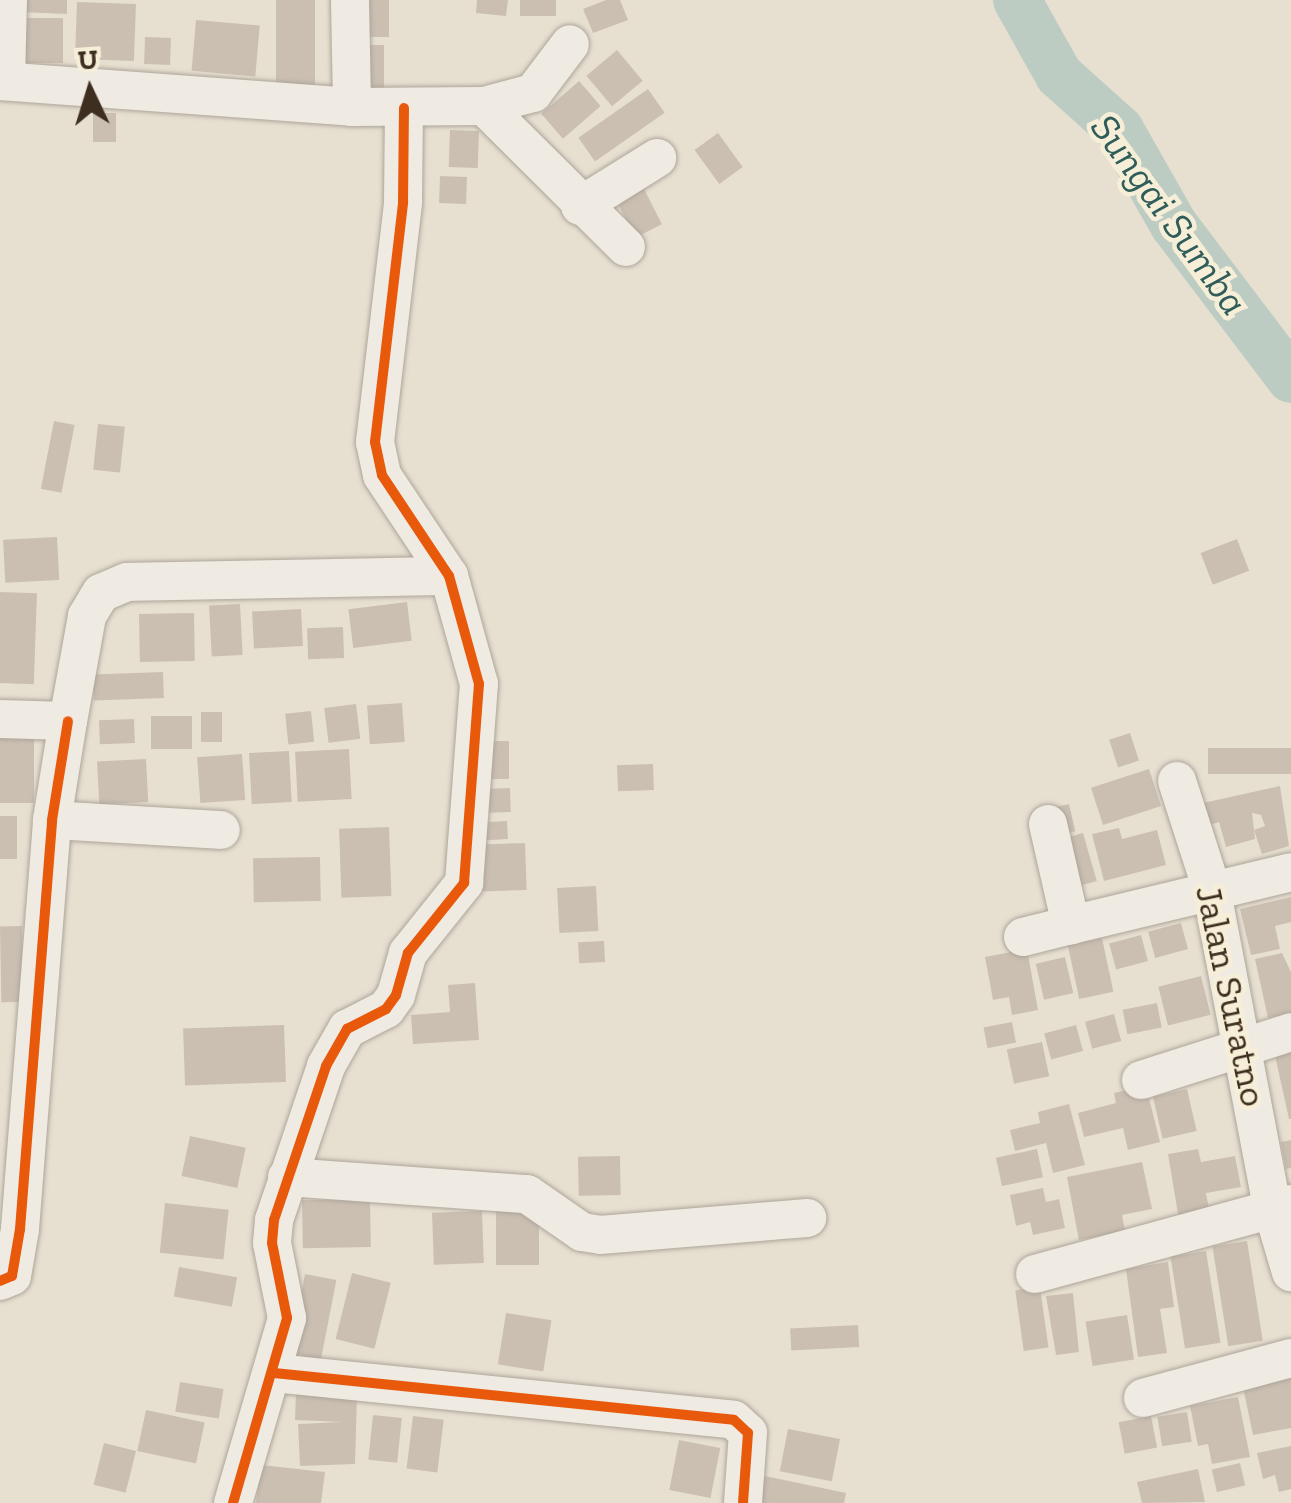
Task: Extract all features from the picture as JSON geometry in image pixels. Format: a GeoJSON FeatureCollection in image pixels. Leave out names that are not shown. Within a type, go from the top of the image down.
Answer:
{"type":"FeatureCollection","features":[{"type":"Feature","properties":{"kind":"street"},"geometry":{"type":"LineString","coordinates":[[8,0],[3,82],[352,106],[484,106],[534,93],[570,44]]}},
{"type":"Feature","properties":{"kind":"street"},"geometry":{"type":"LineString","coordinates":[[350,0],[352,106]]}},
{"type":"Feature","properties":{"kind":"street"},"geometry":{"type":"LineString","coordinates":[[484,106],[580,206],[626,247]]}},
{"type":"Feature","properties":{"kind":"street"},"geometry":{"type":"LineString","coordinates":[[234,1503],[274,1373],[287,1302],[272,1243],[287,1178],[337,1042],[386,1009],[408,953],[464,883],[481,705],[449,576],[382,475],[374,442],[403,202],[404,108]]}},
{"type":"Feature","properties":{"kind":"street"},"geometry":{"type":"LineString","coordinates":[[580,206],[656,158]]}},
{"type":"Feature","properties":{"kind":"street"},"geometry":{"type":"LineString","coordinates":[[0,1281],[12,1276],[20,1229],[52,820],[87,616],[94,601],[114,587],[449,576]]}},
{"type":"Feature","properties":{"kind":"street"},"geometry":{"type":"LineString","coordinates":[[0,719],[68,721]]}},
{"type":"Feature","properties":{"kind":"street","name":"Jalan Suratno"},"geometry":{"type":"LineString","coordinates":[[1178,781],[1210,887],[1282,1206],[1291,1272]]}},
{"type":"Feature","properties":{"kind":"street"},"geometry":{"type":"LineString","coordinates":[[52,820],[221,830]]}},
{"type":"Feature","properties":{"kind":"street"},"geometry":{"type":"LineString","coordinates":[[1048,824],[1071,925]]}},
{"type":"Feature","properties":{"kind":"street"},"geometry":{"type":"LineString","coordinates":[[1023,937],[1210,887],[1291,872]]}},
{"type":"Feature","properties":{"kind":"street"},"geometry":{"type":"LineString","coordinates":[[1141,1080],[1244,1042],[1291,1032]]}},
{"type":"Feature","properties":{"kind":"street"},"geometry":{"type":"LineString","coordinates":[[287,1178],[527,1194],[582,1232],[600,1235],[807,1218]]}},
{"type":"Feature","properties":{"kind":"street"},"geometry":{"type":"LineString","coordinates":[[1035,1274],[1282,1206]]}},
{"type":"Feature","properties":{"kind":"street"},"geometry":{"type":"LineString","coordinates":[[1143,1398],[1291,1358]]}},
{"type":"Feature","properties":{"kind":"street"},"geometry":{"type":"LineString","coordinates":[[274,1373],[734,1420],[748,1434],[743,1503]]}},
{"type":"Feature","properties":{"kind":"building"},"geometry":{"type":"Polygon","coordinates":[[[20,0],[67,0],[67,14],[20,12],[20,0]]]}},
{"type":"Feature","properties":{"kind":"building"},"geometry":{"type":"Polygon","coordinates":[[[276,0],[315,0],[315,87],[276,87],[276,0]]]}},
{"type":"Feature","properties":{"kind":"building"},"geometry":{"type":"Polygon","coordinates":[[[356,0],[389,0],[389,37],[356,37],[356,0]]]}},
{"type":"Feature","properties":{"kind":"building"},"geometry":{"type":"Polygon","coordinates":[[[477,0],[508,0],[506,16],[476,13],[477,0]]]}},
{"type":"Feature","properties":{"kind":"building"},"geometry":{"type":"Polygon","coordinates":[[[520,0],[556,0],[556,16],[520,16],[520,0]]]}},
{"type":"Feature","properties":{"kind":"building"},"geometry":{"type":"Polygon","coordinates":[[[606,0],[620,0],[628,20],[593,33],[583,9],[606,0]]]}},
{"type":"Feature","properties":{"kind":"building"},"geometry":{"type":"Polygon","coordinates":[[[77,2],[136,4],[134,61],[75,59],[77,2]]]}},
{"type":"Feature","properties":{"kind":"building"},"geometry":{"type":"Polygon","coordinates":[[[22,18],[63,18],[63,63],[22,63],[22,18]]]}},
{"type":"Feature","properties":{"kind":"building"},"geometry":{"type":"Polygon","coordinates":[[[196,20],[260,26],[255,76],[192,71],[196,20]]]}},
{"type":"Feature","properties":{"kind":"building"},"geometry":{"type":"Polygon","coordinates":[[[145,37],[171,38],[170,65],[144,64],[145,37]]]}},
{"type":"Feature","properties":{"kind":"building"},"geometry":{"type":"Polygon","coordinates":[[[354,45],[384,45],[384,98],[354,98],[354,45]]]}},
{"type":"Feature","properties":{"kind":"building"},"geometry":{"type":"Polygon","coordinates":[[[617,50],[643,81],[612,106],[586,76],[617,50]]]}},
{"type":"Feature","properties":{"kind":"building"},"geometry":{"type":"Polygon","coordinates":[[[579,81],[601,106],[563,139],[541,114],[579,81]]]}},
{"type":"Feature","properties":{"kind":"building"},"geometry":{"type":"Polygon","coordinates":[[[648,89],[665,113],[595,162],[578,138],[648,89]]]}},
{"type":"Feature","properties":{"kind":"building"},"geometry":{"type":"Polygon","coordinates":[[[93,113],[116,113],[116,142],[93,142],[93,113]]]}},
{"type":"Feature","properties":{"kind":"building"},"geometry":{"type":"Polygon","coordinates":[[[450,130],[479,131],[478,168],[449,167],[450,130]]]}},
{"type":"Feature","properties":{"kind":"building"},"geometry":{"type":"Polygon","coordinates":[[[718,133],[743,167],[719,184],[695,150],[718,133]]]}},
{"type":"Feature","properties":{"kind":"building"},"geometry":{"type":"Polygon","coordinates":[[[440,176],[467,177],[466,204],[439,203],[440,176]]]}},
{"type":"Feature","properties":{"kind":"building"},"geometry":{"type":"Polygon","coordinates":[[[642,185],[662,224],[635,238],[615,199],[642,185]]]}},
{"type":"Feature","properties":{"kind":"building"},"geometry":{"type":"Polygon","coordinates":[[[54,421],[75,425],[61,493],[41,489],[54,421]]]}},
{"type":"Feature","properties":{"kind":"building"},"geometry":{"type":"Polygon","coordinates":[[[98,424],[125,427],[120,473],[93,470],[98,424]]]}},
{"type":"Feature","properties":{"kind":"building"},"geometry":{"type":"Polygon","coordinates":[[[57,537],[59,580],[5,583],[3,540],[57,537]]]}},
{"type":"Feature","properties":{"kind":"building"},"geometry":{"type":"Polygon","coordinates":[[[1237,539],[1249,571],[1213,585],[1201,553],[1237,539]]]}},
{"type":"Feature","properties":{"kind":"building"},"geometry":{"type":"Polygon","coordinates":[[[0,592],[37,593],[34,684],[0,683],[0,592]]]}},
{"type":"Feature","properties":{"kind":"building"},"geometry":{"type":"Polygon","coordinates":[[[407,602],[412,641],[353,648],[348,609],[407,602]]]}},
{"type":"Feature","properties":{"kind":"building"},"geometry":{"type":"Polygon","coordinates":[[[240,604],[243,655],[212,657],[209,606],[240,604]]]}},
{"type":"Feature","properties":{"kind":"building"},"geometry":{"type":"Polygon","coordinates":[[[301,609],[303,646],[254,649],[252,612],[301,609]]]}},
{"type":"Feature","properties":{"kind":"building"},"geometry":{"type":"Polygon","coordinates":[[[194,613],[195,661],[140,662],[139,614],[194,613]]]}},
{"type":"Feature","properties":{"kind":"building"},"geometry":{"type":"Polygon","coordinates":[[[343,627],[344,658],[308,659],[307,628],[343,627]]]}},
{"type":"Feature","properties":{"kind":"building"},"geometry":{"type":"Polygon","coordinates":[[[163,672],[164,698],[94,700],[93,674],[163,672]]]}},
{"type":"Feature","properties":{"kind":"building"},"geometry":{"type":"Polygon","coordinates":[[[402,703],[405,742],[370,744],[367,705],[402,703]]]}},
{"type":"Feature","properties":{"kind":"building"},"geometry":{"type":"Polygon","coordinates":[[[356,704],[360,739],[329,743],[324,708],[356,704]]]}},
{"type":"Feature","properties":{"kind":"building"},"geometry":{"type":"Polygon","coordinates":[[[311,711],[314,742],[288,745],[285,714],[311,711]]]}},
{"type":"Feature","properties":{"kind":"building"},"geometry":{"type":"Polygon","coordinates":[[[201,712],[222,712],[222,742],[201,742],[201,712]]]}},
{"type":"Feature","properties":{"kind":"building"},"geometry":{"type":"Polygon","coordinates":[[[151,716],[192,716],[192,749],[151,749],[151,716]]]}},
{"type":"Feature","properties":{"kind":"building"},"geometry":{"type":"Polygon","coordinates":[[[134,719],[135,743],[100,744],[99,720],[134,719]]]}},
{"type":"Feature","properties":{"kind":"building"},"geometry":{"type":"Polygon","coordinates":[[[0,730],[34,730],[34,803],[0,803],[0,730]]]}},
{"type":"Feature","properties":{"kind":"building"},"geometry":{"type":"Polygon","coordinates":[[[1130,733],[1139,761],[1118,767],[1109,740],[1130,733]]]}},
{"type":"Feature","properties":{"kind":"building"},"geometry":{"type":"Polygon","coordinates":[[[486,741],[509,741],[509,779],[486,779],[486,741]]]}},
{"type":"Feature","properties":{"kind":"building"},"geometry":{"type":"Polygon","coordinates":[[[1208,748],[1291,748],[1291,774],[1208,774],[1208,748]]]}},
{"type":"Feature","properties":{"kind":"building"},"geometry":{"type":"Polygon","coordinates":[[[349,749],[352,799],[298,802],[295,752],[349,749]]]}},
{"type":"Feature","properties":{"kind":"building"},"geometry":{"type":"Polygon","coordinates":[[[289,751],[292,802],[252,804],[249,753],[289,751]]]}},
{"type":"Feature","properties":{"kind":"building"},"geometry":{"type":"Polygon","coordinates":[[[242,754],[245,800],[200,803],[197,757],[242,754]]]}},
{"type":"Feature","properties":{"kind":"building"},"geometry":{"type":"Polygon","coordinates":[[[146,759],[148,802],[99,805],[97,762],[146,759]]]}},
{"type":"Feature","properties":{"kind":"building"},"geometry":{"type":"Polygon","coordinates":[[[653,764],[654,790],[618,791],[617,765],[653,764]]]}},
{"type":"Feature","properties":{"kind":"building"},"geometry":{"type":"Polygon","coordinates":[[[1149,769],[1161,806],[1103,825],[1091,788],[1149,769]]]}},
{"type":"Feature","properties":{"kind":"building"},"geometry":{"type":"Polygon","coordinates":[[[1280,786],[1289,846],[1262,854],[1254,830],[1265,826],[1261,815],[1252,813],[1255,839],[1226,847],[1219,822],[1209,825],[1203,803],[1280,786]]]}},
{"type":"Feature","properties":{"kind":"building"},"geometry":{"type":"Polygon","coordinates":[[[510,788],[511,812],[475,813],[474,789],[510,788]]]}},
{"type":"Feature","properties":{"kind":"building"},"geometry":{"type":"Polygon","coordinates":[[[1069,804],[1075,831],[1056,836],[1050,808],[1069,804]]]}},
{"type":"Feature","properties":{"kind":"building"},"geometry":{"type":"Polygon","coordinates":[[[0,816],[17,816],[17,859],[0,859],[0,816]]]}},
{"type":"Feature","properties":{"kind":"building"},"geometry":{"type":"Polygon","coordinates":[[[507,821],[508,839],[476,841],[475,823],[507,821]]]}},
{"type":"Feature","properties":{"kind":"building"},"geometry":{"type":"Polygon","coordinates":[[[389,827],[391,896],[341,898],[339,829],[389,827]]]}},
{"type":"Feature","properties":{"kind":"building"},"geometry":{"type":"Polygon","coordinates":[[[1119,828],[1122,839],[1157,830],[1166,865],[1104,881],[1092,834],[1119,828]]]}},
{"type":"Feature","properties":{"kind":"building"},"geometry":{"type":"Polygon","coordinates":[[[1083,833],[1097,881],[1067,890],[1053,842],[1083,833]]]}},
{"type":"Feature","properties":{"kind":"building"},"geometry":{"type":"Polygon","coordinates":[[[525,843],[527,890],[483,892],[481,845],[525,843]]]}},
{"type":"Feature","properties":{"kind":"building"},"geometry":{"type":"Polygon","coordinates":[[[320,857],[321,901],[254,902],[253,858],[320,857]]]}},
{"type":"Feature","properties":{"kind":"building"},"geometry":{"type":"Polygon","coordinates":[[[596,886],[598,931],[559,933],[557,888],[596,886]]]}},
{"type":"Feature","properties":{"kind":"building"},"geometry":{"type":"Polygon","coordinates":[[[1291,897],[1291,922],[1275,926],[1280,949],[1251,955],[1240,909],[1291,897]]]}},
{"type":"Feature","properties":{"kind":"building"},"geometry":{"type":"Polygon","coordinates":[[[1181,923],[1188,949],[1155,958],[1148,932],[1181,923]]]}},
{"type":"Feature","properties":{"kind":"building"},"geometry":{"type":"Polygon","coordinates":[[[0,926],[22,926],[23,1002],[1,1002],[0,926]]]}},
{"type":"Feature","properties":{"kind":"building"},"geometry":{"type":"Polygon","coordinates":[[[1141,935],[1148,961],[1116,970],[1109,944],[1141,935]]]}},
{"type":"Feature","properties":{"kind":"building"},"geometry":{"type":"Polygon","coordinates":[[[1102,938],[1113,992],[1079,999],[1068,945],[1102,938]]]}},
{"type":"Feature","properties":{"kind":"building"},"geometry":{"type":"Polygon","coordinates":[[[604,941],[605,962],[579,963],[578,942],[604,941]]]}},
{"type":"Feature","properties":{"kind":"building"},"geometry":{"type":"Polygon","coordinates":[[[1027,949],[1038,1010],[1012,1015],[1009,997],[993,1000],[985,957],[1027,949]]]}},
{"type":"Feature","properties":{"kind":"building"},"geometry":{"type":"Polygon","coordinates":[[[1282,953],[1291,972],[1291,1013],[1268,1018],[1255,959],[1282,953]]]}},
{"type":"Feature","properties":{"kind":"building"},"geometry":{"type":"Polygon","coordinates":[[[1065,957],[1073,993],[1044,1000],[1036,964],[1065,957]]]}},
{"type":"Feature","properties":{"kind":"building"},"geometry":{"type":"Polygon","coordinates":[[[1201,976],[1211,1015],[1168,1025],[1158,987],[1201,976]]]}},
{"type":"Feature","properties":{"kind":"building"},"geometry":{"type":"Polygon","coordinates":[[[475,983],[479,1040],[413,1044],[411,1015],[450,1012],[448,985],[475,983]]]}},
{"type":"Feature","properties":{"kind":"building"},"geometry":{"type":"Polygon","coordinates":[[[1157,1003],[1162,1028],[1127,1034],[1123,1010],[1157,1003]]]}},
{"type":"Feature","properties":{"kind":"building"},"geometry":{"type":"Polygon","coordinates":[[[1114,1014],[1121,1041],[1092,1049],[1085,1022],[1114,1014]]]}},
{"type":"Feature","properties":{"kind":"building"},"geometry":{"type":"Polygon","coordinates":[[[1012,1022],[1016,1043],[988,1048],[984,1028],[1012,1022]]]}},
{"type":"Feature","properties":{"kind":"building"},"geometry":{"type":"Polygon","coordinates":[[[284,1025],[286,1082],[185,1085],[183,1029],[284,1025]]]}},
{"type":"Feature","properties":{"kind":"building"},"geometry":{"type":"Polygon","coordinates":[[[1076,1025],[1083,1051],[1051,1060],[1044,1034],[1076,1025]]]}},
{"type":"Feature","properties":{"kind":"building"},"geometry":{"type":"Polygon","coordinates":[[[1042,1042],[1049,1076],[1014,1084],[1007,1049],[1042,1042]]]}},
{"type":"Feature","properties":{"kind":"building"},"geometry":{"type":"Polygon","coordinates":[[[1291,1047],[1291,1119],[1289,1119],[1274,1051],[1291,1047]]]}},
{"type":"Feature","properties":{"kind":"building"},"geometry":{"type":"Polygon","coordinates":[[[1146,1086],[1160,1142],[1128,1150],[1123,1128],[1084,1137],[1078,1113],[1116,1103],[1114,1093],[1146,1086]]]}},
{"type":"Feature","properties":{"kind":"building"},"geometry":{"type":"Polygon","coordinates":[[[1187,1089],[1197,1131],[1163,1139],[1153,1097],[1187,1089]]]}},
{"type":"Feature","properties":{"kind":"building"},"geometry":{"type":"Polygon","coordinates":[[[1069,1104],[1085,1165],[1053,1173],[1046,1143],[1015,1151],[1010,1130],[1040,1123],[1038,1112],[1069,1104]]]}},
{"type":"Feature","properties":{"kind":"building"},"geometry":{"type":"Polygon","coordinates":[[[190,1136],[246,1148],[237,1188],[181,1176],[190,1136]]]}},
{"type":"Feature","properties":{"kind":"building"},"geometry":{"type":"Polygon","coordinates":[[[1291,1140],[1291,1168],[1286,1169],[1281,1142],[1291,1140]]]}},
{"type":"Feature","properties":{"kind":"building"},"geometry":{"type":"Polygon","coordinates":[[[1037,1149],[1043,1177],[1002,1186],[996,1158],[1037,1149]]]}},
{"type":"Feature","properties":{"kind":"building"},"geometry":{"type":"Polygon","coordinates":[[[1198,1149],[1201,1162],[1235,1156],[1241,1187],[1206,1193],[1210,1215],[1179,1220],[1168,1154],[1198,1149]]]}},
{"type":"Feature","properties":{"kind":"building"},"geometry":{"type":"Polygon","coordinates":[[[620,1156],[621,1195],[579,1196],[578,1157],[620,1156]]]}},
{"type":"Feature","properties":{"kind":"building"},"geometry":{"type":"Polygon","coordinates":[[[1142,1162],[1152,1209],[1122,1215],[1125,1231],[1079,1240],[1067,1177],[1142,1162]]]}},
{"type":"Feature","properties":{"kind":"building"},"geometry":{"type":"Polygon","coordinates":[[[1043,1188],[1046,1202],[1059,1199],[1065,1228],[1033,1235],[1030,1222],[1016,1226],[1010,1195],[1043,1188]]]}},
{"type":"Feature","properties":{"kind":"building"},"geometry":{"type":"Polygon","coordinates":[[[370,1199],[371,1247],[303,1248],[302,1200],[370,1199]]]}},
{"type":"Feature","properties":{"kind":"building"},"geometry":{"type":"Polygon","coordinates":[[[165,1203],[229,1210],[223,1259],[160,1253],[165,1203]]]}},
{"type":"Feature","properties":{"kind":"building"},"geometry":{"type":"Polygon","coordinates":[[[496,1209],[539,1209],[539,1265],[496,1265],[496,1209]]]}},
{"type":"Feature","properties":{"kind":"building"},"geometry":{"type":"Polygon","coordinates":[[[482,1211],[484,1263],[434,1265],[432,1213],[482,1211]]]}},
{"type":"Feature","properties":{"kind":"building"},"geometry":{"type":"Polygon","coordinates":[[[1247,1241],[1263,1341],[1228,1346],[1212,1246],[1247,1241]]]}},
{"type":"Feature","properties":{"kind":"building"},"geometry":{"type":"Polygon","coordinates":[[[1206,1251],[1221,1343],[1185,1348],[1170,1257],[1206,1251]]]}},
{"type":"Feature","properties":{"kind":"building"},"geometry":{"type":"Polygon","coordinates":[[[1168,1262],[1174,1307],[1160,1309],[1167,1353],[1138,1357],[1126,1269],[1168,1262]]]}},
{"type":"Feature","properties":{"kind":"building"},"geometry":{"type":"Polygon","coordinates":[[[179,1267],[237,1277],[232,1307],[174,1297],[179,1267]]]}},
{"type":"Feature","properties":{"kind":"building"},"geometry":{"type":"Polygon","coordinates":[[[352,1273],[391,1283],[374,1349],[336,1339],[352,1273]]]}},
{"type":"Feature","properties":{"kind":"building"},"geometry":{"type":"Polygon","coordinates":[[[305,1274],[336,1280],[321,1360],[290,1354],[305,1274]]]}},
{"type":"Feature","properties":{"kind":"building"},"geometry":{"type":"Polygon","coordinates":[[[1040,1287],[1048,1347],[1024,1351],[1015,1290],[1040,1287]]]}},
{"type":"Feature","properties":{"kind":"building"},"geometry":{"type":"Polygon","coordinates":[[[1073,1293],[1079,1352],[1056,1355],[1046,1296],[1073,1293]]]}},
{"type":"Feature","properties":{"kind":"building"},"geometry":{"type":"Polygon","coordinates":[[[506,1313],[551,1320],[543,1372],[498,1364],[506,1313]]]}},
{"type":"Feature","properties":{"kind":"building"},"geometry":{"type":"Polygon","coordinates":[[[1127,1315],[1134,1359],[1093,1366],[1086,1322],[1127,1315]]]}},
{"type":"Feature","properties":{"kind":"building"},"geometry":{"type":"Polygon","coordinates":[[[858,1325],[859,1347],[791,1351],[790,1329],[858,1325]]]}},
{"type":"Feature","properties":{"kind":"building"},"geometry":{"type":"Polygon","coordinates":[[[1291,1378],[1291,1428],[1253,1435],[1243,1387],[1291,1378]]]}},
{"type":"Feature","properties":{"kind":"building"},"geometry":{"type":"Polygon","coordinates":[[[180,1382],[223,1389],[219,1419],[175,1412],[180,1382]]]}},
{"type":"Feature","properties":{"kind":"building"},"geometry":{"type":"Polygon","coordinates":[[[296,1393],[357,1396],[355,1464],[300,1466],[298,1424],[342,1422],[295,1420],[296,1393]]]}},
{"type":"Feature","properties":{"kind":"building"},"geometry":{"type":"Polygon","coordinates":[[[1238,1397],[1250,1457],[1212,1464],[1208,1444],[1198,1446],[1190,1406],[1238,1397]]]}},
{"type":"Feature","properties":{"kind":"building"},"geometry":{"type":"Polygon","coordinates":[[[146,1410],[205,1422],[196,1464],[137,1451],[146,1410]]]}},
{"type":"Feature","properties":{"kind":"building"},"geometry":{"type":"Polygon","coordinates":[[[1187,1412],[1192,1442],[1162,1446],[1157,1417],[1187,1412]]]}},
{"type":"Feature","properties":{"kind":"building"},"geometry":{"type":"Polygon","coordinates":[[[373,1415],[402,1418],[397,1463],[368,1460],[373,1415]]]}},
{"type":"Feature","properties":{"kind":"building"},"geometry":{"type":"Polygon","coordinates":[[[413,1416],[444,1420],[437,1472],[407,1469],[413,1416]]]}},
{"type":"Feature","properties":{"kind":"building"},"geometry":{"type":"Polygon","coordinates":[[[1151,1416],[1157,1447],[1125,1454],[1119,1422],[1151,1416]]]}},
{"type":"Feature","properties":{"kind":"building"},"geometry":{"type":"Polygon","coordinates":[[[788,1429],[840,1439],[832,1481],[780,1471],[788,1429]]]}},
{"type":"Feature","properties":{"kind":"building"},"geometry":{"type":"Polygon","coordinates":[[[679,1440],[720,1448],[710,1498],[669,1490],[679,1440]]]}},
{"type":"Feature","properties":{"kind":"building"},"geometry":{"type":"Polygon","coordinates":[[[104,1443],[136,1451],[126,1493],[94,1485],[104,1443]]]}},
{"type":"Feature","properties":{"kind":"building"},"geometry":{"type":"Polygon","coordinates":[[[1291,1446],[1291,1489],[1279,1492],[1275,1475],[1263,1479],[1257,1453],[1291,1446]]]}},
{"type":"Feature","properties":{"kind":"building"},"geometry":{"type":"Polygon","coordinates":[[[1240,1463],[1245,1485],[1217,1492],[1212,1470],[1240,1463]]]}},
{"type":"Feature","properties":{"kind":"building"},"geometry":{"type":"Polygon","coordinates":[[[261,1465],[325,1472],[321,1503],[256,1503],[261,1465]]]}},
{"type":"Feature","properties":{"kind":"building"},"geometry":{"type":"Polygon","coordinates":[[[1198,1469],[1205,1502],[1142,1503],[1137,1482],[1198,1469]]]}},
{"type":"Feature","properties":{"kind":"building"},"geometry":{"type":"Polygon","coordinates":[[[765,1476],[846,1493],[844,1503],[759,1503],[765,1476]]]}},
{"type":"Feature","properties":{"kind":"waterway","name":"Sungai Sumba"},"geometry":{"type":"LineString","coordinates":[[1017,0],[1059,75],[1120,130],[1174,225],[1291,379]]}},
{"type":"Feature","properties":{"kind":"cycle path"},"geometry":{"type":"LineString","coordinates":[[233,1503],[287,1318],[272,1243],[274,1220],[326,1066],[347,1029],[386,1009],[396,995],[408,953],[464,883],[479,684],[449,576],[382,475],[375,442],[403,202],[404,108]]}},
{"type":"Feature","properties":{"kind":"cycle path"},"geometry":{"type":"LineString","coordinates":[[0,1281],[12,1276],[20,1229],[52,820],[68,721]]}},
{"type":"Feature","properties":{"kind":"cycle path"},"geometry":{"type":"LineString","coordinates":[[274,1373],[734,1420],[748,1433],[743,1503]]}}]}
